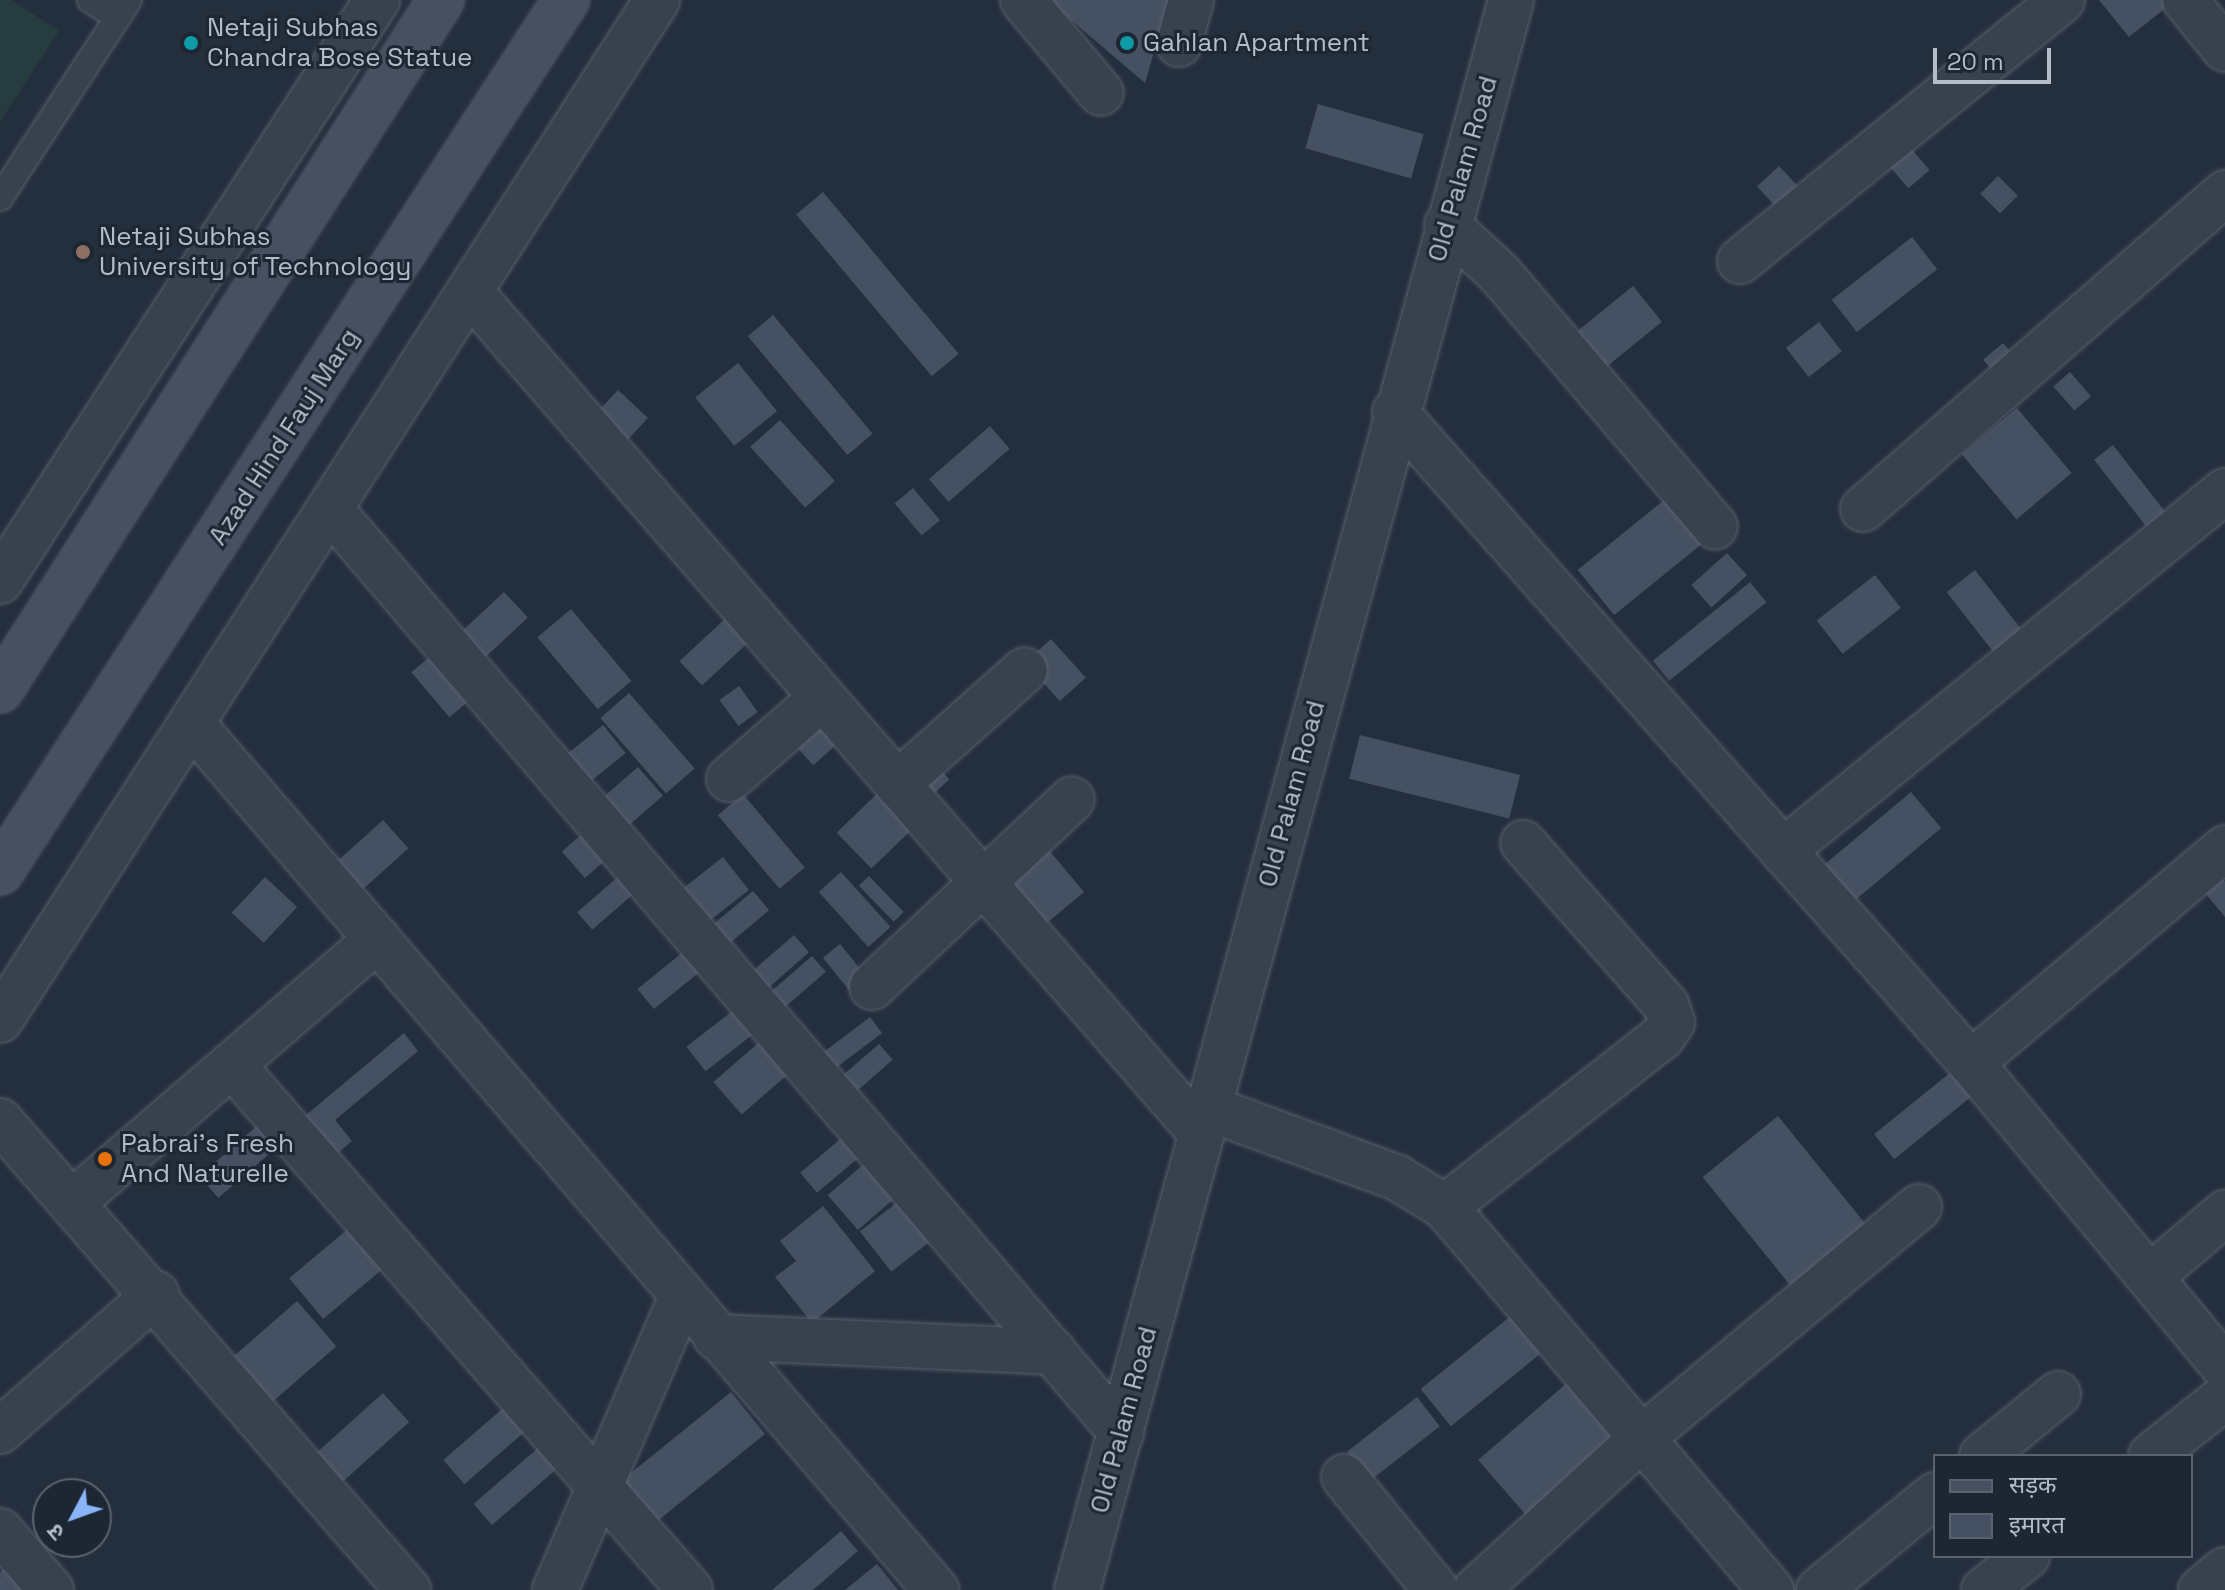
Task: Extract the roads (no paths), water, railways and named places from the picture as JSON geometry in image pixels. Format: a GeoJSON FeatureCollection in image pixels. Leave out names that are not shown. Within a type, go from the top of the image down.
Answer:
{"type":"FeatureCollection","features":[{"type":"Feature","properties":{"kind":"main road"},"geometry":{"type":"LineString","coordinates":[[0,690],[441,0]]}},
{"type":"Feature","properties":{"kind":"main road","name":"Azad Hind Fauj Marg"},"geometry":{"type":"LineString","coordinates":[[0,872],[566,0]]}},
{"type":"Feature","properties":{"kind":"street"},"geometry":{"type":"LineString","coordinates":[[0,581],[377,0]]}},
{"type":"Feature","properties":{"kind":"street"},"geometry":{"type":"LineString","coordinates":[[0,1020],[657,0]]}},
{"type":"Feature","properties":{"kind":"street"},"geometry":{"type":"LineString","coordinates":[[1023,0],[1101,93]]}},
{"type":"Feature","properties":{"kind":"street"},"geometry":{"type":"LineString","coordinates":[[1179,44],[1191,0]]}},
{"type":"Feature","properties":{"kind":"street","name":"Old Palam Road"},"geometry":{"type":"LineString","coordinates":[[1077,1590],[1395,412],[1511,0]]}},
{"type":"Feature","properties":{"kind":"street"},"geometry":{"type":"LineString","coordinates":[[1740,261],[2062,0]]}},
{"type":"Feature","properties":{"kind":"street"},"geometry":{"type":"LineString","coordinates":[[2185,0],[2225,49]]}},
{"type":"Feature","properties":{"kind":"street"},"geometry":{"type":"LineString","coordinates":[[1863,509],[2225,193]]}},
{"type":"Feature","properties":{"kind":"street"},"geometry":{"type":"LineString","coordinates":[[1447,225],[1499,273],[1715,527]]}},
{"type":"Feature","properties":{"kind":"street"},"geometry":{"type":"LineString","coordinates":[[470,292],[986,886],[1204,1120],[1396,1177],[1445,1207],[1644,1436],[1771,1590]]}},
{"type":"Feature","properties":{"kind":"street"},"geometry":{"type":"LineString","coordinates":[[1395,412],[1971,1063],[2225,1368]]}},
{"type":"Feature","properties":{"kind":"street"},"geometry":{"type":"LineString","coordinates":[[1783,851],[2225,491]]}},
{"type":"Feature","properties":{"kind":"street"},"geometry":{"type":"LineString","coordinates":[[330,509],[1121,1432]]}},
{"type":"Feature","properties":{"kind":"street"},"geometry":{"type":"LineString","coordinates":[[897,784],[1025,670]]}},
{"type":"Feature","properties":{"kind":"street"},"geometry":{"type":"LineString","coordinates":[[729,779],[822,698]]}},
{"type":"Feature","properties":{"kind":"street"},"geometry":{"type":"LineString","coordinates":[[192,724],[936,1590]]}},
{"type":"Feature","properties":{"kind":"street"},"geometry":{"type":"LineString","coordinates":[[872,987],[986,886],[1072,799]]}},
{"type":"Feature","properties":{"kind":"street"},"geometry":{"type":"LineString","coordinates":[[1445,1207],[1662,1037],[1672,1022],[1666,1005],[1523,843]]}},
{"type":"Feature","properties":{"kind":"street"},"geometry":{"type":"LineString","coordinates":[[1971,1063],[2225,848]]}},
{"type":"Feature","properties":{"kind":"street"},"geometry":{"type":"LineString","coordinates":[[74,1201],[377,939]]}},
{"type":"Feature","properties":{"kind":"street"},"geometry":{"type":"LineString","coordinates":[[233,1066],[602,1483],[690,1590]]}},
{"type":"Feature","properties":{"kind":"street"},"geometry":{"type":"LineString","coordinates":[[0,1121],[156,1294],[408,1590]]}},
{"type":"Feature","properties":{"kind":"street"},"geometry":{"type":"LineString","coordinates":[[1476,1590],[1644,1436],[1919,1207]]}},
{"type":"Feature","properties":{"kind":"street"},"geometry":{"type":"LineString","coordinates":[[2150,1277],[2225,1213]]}},
{"type":"Feature","properties":{"kind":"street"},"geometry":{"type":"LineString","coordinates":[[0,1431],[156,1294]]}},
{"type":"Feature","properties":{"kind":"street"},"geometry":{"type":"LineString","coordinates":[[555,1590],[682,1297]]}},
{"type":"Feature","properties":{"kind":"street"},"geometry":{"type":"LineString","coordinates":[[716,1337],[1054,1352]]}},
{"type":"Feature","properties":{"kind":"street"},"geometry":{"type":"LineString","coordinates":[[1984,1454],[2058,1394]]}},
{"type":"Feature","properties":{"kind":"street"},"geometry":{"type":"LineString","coordinates":[[2154,1454],[2225,1397]]}},
{"type":"Feature","properties":{"kind":"street"},"geometry":{"type":"LineString","coordinates":[[1344,1477],[1436,1590]]}},
{"type":"Feature","properties":{"kind":"street"},"geometry":{"type":"LineString","coordinates":[[1819,1590],[1933,1497]]}},
{"type":"Feature","properties":{"kind":"street"},"geometry":{"type":"LineString","coordinates":[[0,1531],[51,1590]]}},
{"type":"Feature","properties":{"kind":"street"},"geometry":{"type":"LineString","coordinates":[[1984,1590],[2024,1558]]}},
{"type":"Feature","properties":{"kind":"street"},"geometry":{"type":"LineString","coordinates":[[2201,1590],[2225,1570]]}},
{"type":"Feature","properties":{"kind":"lane"},"geometry":{"type":"LineString","coordinates":[[0,198],[123,9],[90,0]]}},
{"type":"Feature","properties":{"kind":"place","name":"Netaji Subhas Chandra Bose Statue"},"geometry":{"type":"Point","coordinates":[191,43]}},
{"type":"Feature","properties":{"kind":"place","name":"Gahlan Apartment"},"geometry":{"type":"Point","coordinates":[1127,43]}},
{"type":"Feature","properties":{"kind":"place","name":"Netaji Subhas University of Technology"},"geometry":{"type":"Point","coordinates":[83,252]}},
{"type":"Feature","properties":{"kind":"place","name":"Pabrai's Fresh And Naturelle"},"geometry":{"type":"Point","coordinates":[105,1159]}}]}
